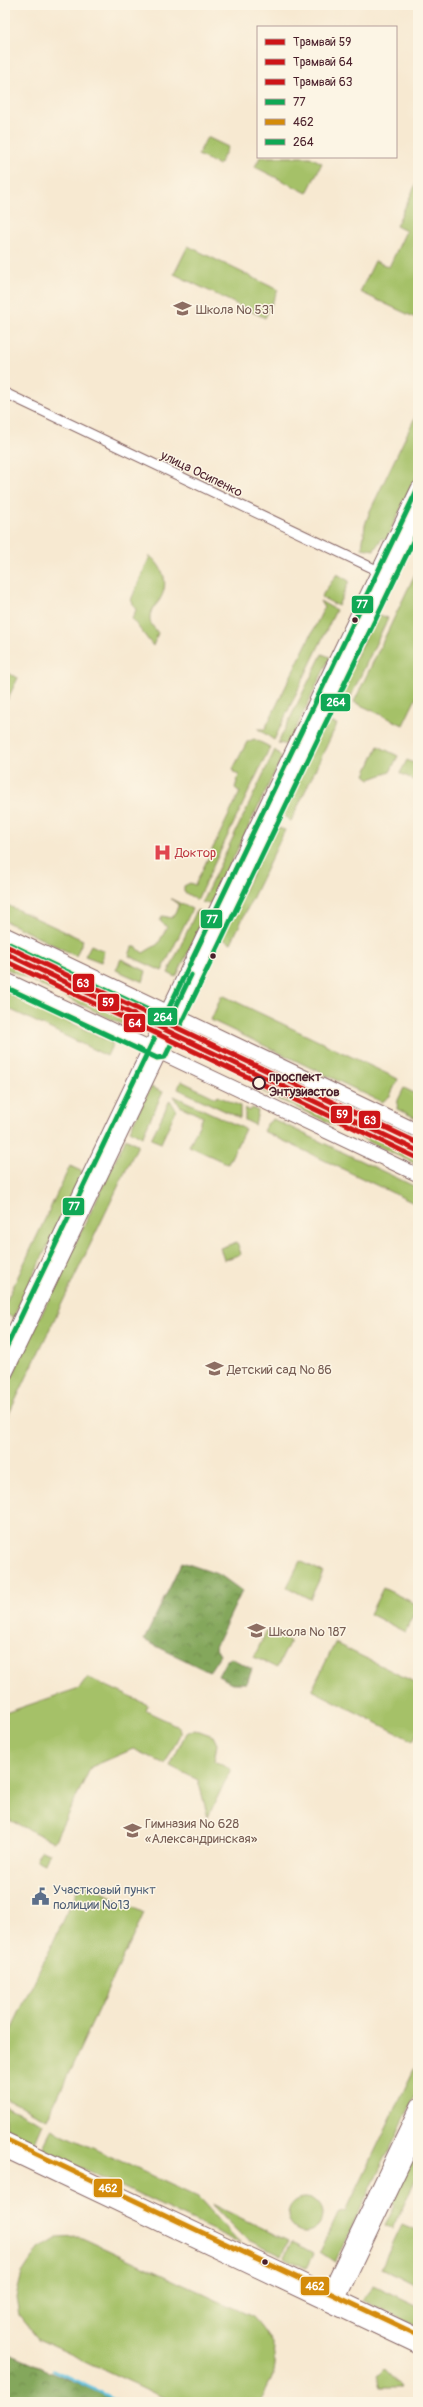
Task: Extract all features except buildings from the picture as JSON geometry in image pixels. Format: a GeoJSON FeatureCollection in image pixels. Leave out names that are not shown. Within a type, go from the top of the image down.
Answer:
{"type":"FeatureCollection","features":[{"type":"Feature","properties":{"kind":"main road"},"geometry":{"type":"LineString","coordinates":[[5,1350],[154,1050],[383,574],[418,488]]}},
{"type":"Feature","properties":{"kind":"main road"},"geometry":{"type":"LineString","coordinates":[[383,574],[418,515]]}},
{"type":"Feature","properties":{"kind":"main road"},"geometry":{"type":"LineString","coordinates":[[5,934],[418,1131]]}},
{"type":"Feature","properties":{"kind":"main road"},"geometry":{"type":"LineString","coordinates":[[5,978],[418,1175]]}},
{"type":"Feature","properties":{"kind":"main road"},"geometry":{"type":"LineString","coordinates":[[5,1375],[154,1050]]}},
{"type":"Feature","properties":{"kind":"main road"},"geometry":{"type":"LineString","coordinates":[[332,2299],[418,2105]]}},
{"type":"Feature","properties":{"kind":"main road"},"geometry":{"type":"LineString","coordinates":[[332,2299],[418,2133]]}},
{"type":"Feature","properties":{"kind":"main road"},"geometry":{"type":"LineString","coordinates":[[5,2139],[332,2299],[418,2347]]}},
{"type":"Feature","properties":{"kind":"main road"},"geometry":{"type":"LineString","coordinates":[[5,2151],[332,2299],[418,2335]]}},
{"type":"Feature","properties":{"kind":"street","name":"улица Осипенко"},"geometry":{"type":"LineString","coordinates":[[5,393],[383,574]]}},
{"type":"Feature","properties":{"kind":"green space"},"geometry":{"type":"Polygon","coordinates":[[[207,137],[228,147],[219,165],[198,155],[207,137]]]}},
{"type":"Feature","properties":{"kind":"green space"},"geometry":{"type":"Polygon","coordinates":[[[260,158],[312,158],[322,163],[307,193],[255,167],[260,158]]]}},
{"type":"Feature","properties":{"kind":"green space"},"geometry":{"type":"Polygon","coordinates":[[[418,180],[418,319],[360,292],[375,261],[389,267],[406,231],[396,226],[418,180]]]}},
{"type":"Feature","properties":{"kind":"green space"},"geometry":{"type":"Polygon","coordinates":[[[188,246],[278,290],[265,318],[174,274],[188,246]]]}},
{"type":"Feature","properties":{"kind":"green space"},"geometry":{"type":"Polygon","coordinates":[[[418,411],[418,473],[386,540],[382,538],[374,550],[362,548],[365,525],[370,511],[418,411]]]}},
{"type":"Feature","properties":{"kind":"green space"},"geometry":{"type":"Polygon","coordinates":[[[150,556],[162,571],[165,582],[162,595],[150,615],[151,623],[158,633],[153,646],[132,619],[136,610],[131,600],[150,556]]]}},
{"type":"Feature","properties":{"kind":"green space"},"geometry":{"type":"Polygon","coordinates":[[[337,574],[349,581],[338,606],[321,597],[337,574]]]}},
{"type":"Feature","properties":{"kind":"green space"},"geometry":{"type":"Polygon","coordinates":[[[415,574],[418,576],[418,694],[403,725],[354,702],[415,574]]]}},
{"type":"Feature","properties":{"kind":"green space"},"geometry":{"type":"Polygon","coordinates":[[[320,601],[336,610],[274,740],[258,729],[265,729],[324,608],[320,601]]]}},
{"type":"Feature","properties":{"kind":"green space"},"geometry":{"type":"Polygon","coordinates":[[[377,614],[388,618],[342,715],[332,707],[377,614]]]}},
{"type":"Feature","properties":{"kind":"green space"},"geometry":{"type":"Polygon","coordinates":[[[322,654],[330,657],[288,745],[278,743],[322,654]]]}},
{"type":"Feature","properties":{"kind":"green space"},"geometry":{"type":"Polygon","coordinates":[[[5,672],[18,678],[5,704],[5,672]]]}},
{"type":"Feature","properties":{"kind":"green space"},"geometry":{"type":"Polygon","coordinates":[[[325,721],[337,724],[291,821],[281,814],[325,721]]]}},
{"type":"Feature","properties":{"kind":"green space"},"geometry":{"type":"Polygon","coordinates":[[[254,739],[270,747],[197,900],[184,892],[184,886],[190,883],[195,885],[240,792],[235,788],[239,775],[234,773],[233,769],[247,742],[254,739]]]}},
{"type":"Feature","properties":{"kind":"green space"},"geometry":{"type":"Polygon","coordinates":[[[378,746],[398,756],[390,772],[370,779],[365,775],[378,746]]]}},
{"type":"Feature","properties":{"kind":"green space"},"geometry":{"type":"Polygon","coordinates":[[[275,750],[282,757],[212,902],[209,904],[202,902],[275,750]]]}},
{"type":"Feature","properties":{"kind":"green space"},"geometry":{"type":"Polygon","coordinates":[[[407,760],[418,765],[418,787],[416,781],[400,773],[407,760]]]}},
{"type":"Feature","properties":{"kind":"green space"},"geometry":{"type":"Polygon","coordinates":[[[275,827],[285,830],[231,943],[221,938],[275,827]]]}},
{"type":"Feature","properties":{"kind":"green space"},"geometry":{"type":"Polygon","coordinates":[[[171,899],[192,909],[162,971],[129,956],[132,947],[136,947],[143,953],[158,944],[167,927],[160,921],[162,916],[172,918],[179,905],[171,899]]]}},
{"type":"Feature","properties":{"kind":"green space"},"geometry":{"type":"Polygon","coordinates":[[[5,904],[83,940],[76,956],[5,921],[5,904]]]}},
{"type":"Feature","properties":{"kind":"green space"},"geometry":{"type":"Polygon","coordinates":[[[197,910],[204,913],[205,917],[176,977],[168,973],[197,910]]]}},
{"type":"Feature","properties":{"kind":"green space"},"geometry":{"type":"Polygon","coordinates":[[[5,944],[64,972],[62,977],[5,950],[5,944]]]}},
{"type":"Feature","properties":{"kind":"green space"},"geometry":{"type":"Polygon","coordinates":[[[91,945],[104,951],[101,962],[85,956],[91,945]]]}},
{"type":"Feature","properties":{"kind":"green space"},"geometry":{"type":"Polygon","coordinates":[[[121,959],[146,971],[143,982],[116,970],[121,959]]]}},
{"type":"Feature","properties":{"kind":"green space"},"geometry":{"type":"Polygon","coordinates":[[[5,962],[129,1021],[126,1026],[5,968],[5,962]]]}},
{"type":"Feature","properties":{"kind":"green space"},"geometry":{"type":"Polygon","coordinates":[[[5,991],[113,1043],[107,1056],[5,1007],[5,991]]]}},
{"type":"Feature","properties":{"kind":"green space"},"geometry":{"type":"Polygon","coordinates":[[[222,995],[398,1079],[390,1096],[382,1102],[211,1020],[222,995]]]}},
{"type":"Feature","properties":{"kind":"green space"},"geometry":{"type":"Polygon","coordinates":[[[202,1038],[418,1141],[418,1147],[199,1043],[202,1038]]]}},
{"type":"Feature","properties":{"kind":"green space"},"geometry":{"type":"Polygon","coordinates":[[[181,1081],[216,1098],[218,1096],[240,1106],[240,1118],[178,1089],[181,1081]]]}},
{"type":"Feature","properties":{"kind":"green space"},"geometry":{"type":"Polygon","coordinates":[[[265,1086],[418,1159],[418,1165],[262,1091],[265,1086]]]}},
{"type":"Feature","properties":{"kind":"green space"},"geometry":{"type":"Polygon","coordinates":[[[151,1087],[163,1092],[142,1137],[130,1130],[151,1087]]]}},
{"type":"Feature","properties":{"kind":"green space"},"geometry":{"type":"Polygon","coordinates":[[[404,1088],[418,1095],[418,1119],[397,1109],[398,1100],[404,1088]]]}},
{"type":"Feature","properties":{"kind":"green space"},"geometry":{"type":"Polygon","coordinates":[[[174,1096],[245,1129],[228,1164],[189,1146],[203,1117],[180,1106],[174,1096]]]}},
{"type":"Feature","properties":{"kind":"green space"},"geometry":{"type":"Polygon","coordinates":[[[170,1100],[176,1110],[161,1143],[151,1139],[170,1100]]]}},
{"type":"Feature","properties":{"kind":"green space"},"geometry":{"type":"Polygon","coordinates":[[[245,1108],[250,1111],[252,1108],[258,1111],[255,1125],[245,1120],[245,1108]]]}},
{"type":"Feature","properties":{"kind":"green space"},"geometry":{"type":"Polygon","coordinates":[[[273,1119],[418,1188],[418,1205],[263,1131],[267,1124],[273,1119]]]}},
{"type":"Feature","properties":{"kind":"green space"},"geometry":{"type":"Polygon","coordinates":[[[126,1138],[138,1145],[7,1418],[5,1417],[5,1391],[126,1138]]]}},
{"type":"Feature","properties":{"kind":"green space"},"geometry":{"type":"Polygon","coordinates":[[[70,1166],[83,1172],[13,1318],[5,1313],[5,1304],[70,1166]]]}},
{"type":"Feature","properties":{"kind":"green space"},"geometry":{"type":"Polygon","coordinates":[[[237,1242],[241,1254],[224,1260],[220,1248],[237,1242]]]}},
{"type":"Feature","properties":{"kind":"green space"},"geometry":{"type":"Polygon","coordinates":[[[300,1561],[323,1572],[310,1599],[287,1587],[300,1561]]]}},
{"type":"Feature","properties":{"kind":"green space"},"geometry":{"type":"Polygon","coordinates":[[[182,1562],[220,1575],[242,1591],[215,1647],[220,1655],[209,1672],[144,1640],[182,1562]]]}},
{"type":"Feature","properties":{"kind":"green space"},"geometry":{"type":"Polygon","coordinates":[[[383,1588],[418,1605],[405,1632],[370,1614],[383,1588]]]}},
{"type":"Feature","properties":{"kind":"green space"},"geometry":{"type":"Polygon","coordinates":[[[267,1630],[290,1641],[277,1668],[254,1657],[267,1630]]]}},
{"type":"Feature","properties":{"kind":"green space"},"geometry":{"type":"Polygon","coordinates":[[[335,1643],[418,1684],[418,1731],[413,1741],[312,1690],[335,1643]]]}},
{"type":"Feature","properties":{"kind":"green space"},"geometry":{"type":"Polygon","coordinates":[[[231,1658],[252,1669],[247,1683],[232,1683],[218,1676],[226,1661],[231,1658]]]}},
{"type":"Feature","properties":{"kind":"green space"},"geometry":{"type":"Polygon","coordinates":[[[89,1678],[148,1705],[146,1711],[176,1725],[180,1731],[180,1734],[165,1764],[133,1749],[91,1767],[54,1842],[5,1818],[5,1713],[79,1688],[85,1680],[89,1678]]]}},
{"type":"Feature","properties":{"kind":"green space"},"geometry":{"type":"Polygon","coordinates":[[[194,1729],[213,1736],[217,1744],[214,1761],[231,1769],[208,1817],[198,1780],[170,1766],[186,1733],[194,1729]]]}},
{"type":"Feature","properties":{"kind":"green space"},"geometry":{"type":"Polygon","coordinates":[[[41,1850],[50,1853],[44,1864],[36,1860],[41,1850]]]}},
{"type":"Feature","properties":{"kind":"green space"},"geometry":{"type":"Polygon","coordinates":[[[82,1882],[144,1913],[47,2119],[5,2098],[5,2042],[82,1882]]]}},
{"type":"Feature","properties":{"kind":"green space"},"geometry":{"type":"Polygon","coordinates":[[[418,2061],[418,2090],[335,2262],[320,2252],[339,2212],[346,2211],[418,2061]]]}},
{"type":"Feature","properties":{"kind":"green space"},"geometry":{"type":"Polygon","coordinates":[[[5,2106],[43,2124],[34,2145],[5,2132],[5,2106]]]}},
{"type":"Feature","properties":{"kind":"green space"},"geometry":{"type":"Polygon","coordinates":[[[52,2129],[199,2198],[240,2243],[42,2149],[52,2129]]]}},
{"type":"Feature","properties":{"kind":"green space"},"geometry":{"type":"Polygon","coordinates":[[[418,2142],[418,2174],[392,2229],[385,2226],[395,2205],[389,2202],[418,2142]]]}},
{"type":"Feature","properties":{"kind":"green space"},"geometry":{"type":"Polygon","coordinates":[[[305,2198],[317,2203],[322,2215],[317,2227],[305,2232],[293,2227],[288,2215],[293,2203],[305,2198]]]}},
{"type":"Feature","properties":{"kind":"green space"},"geometry":{"type":"Polygon","coordinates":[[[212,2204],[288,2241],[281,2256],[246,2239],[212,2204]]]}},
{"type":"Feature","properties":{"kind":"green space"},"geometry":{"type":"Polygon","coordinates":[[[402,2224],[418,2231],[418,2287],[381,2268],[402,2224]]]}},
{"type":"Feature","properties":{"kind":"green space"},"geometry":{"type":"Polygon","coordinates":[[[80,2237],[253,2317],[269,2339],[275,2358],[275,2368],[272,2378],[260,2402],[174,2402],[38,2339],[19,2315],[16,2297],[22,2273],[38,2249],[56,2238],[80,2237]]]}},
{"type":"Feature","properties":{"kind":"green space"},"geometry":{"type":"Polygon","coordinates":[[[291,2242],[313,2254],[306,2268],[284,2257],[291,2242]]]}},
{"type":"Feature","properties":{"kind":"green space"},"geometry":{"type":"Polygon","coordinates":[[[374,2285],[418,2306],[418,2327],[362,2300],[374,2285]]]}},
{"type":"Feature","properties":{"kind":"green space"},"geometry":{"type":"Polygon","coordinates":[[[5,2352],[121,2402],[5,2402],[5,2352]]]}},
{"type":"Feature","properties":{"kind":"green space"},"geometry":{"type":"Polygon","coordinates":[[[384,2369],[401,2387],[381,2387],[377,2376],[384,2369]]]}},
{"type":"Feature","properties":{"kind":"waterway"},"geometry":{"type":"LineString","coordinates":[[53,2370],[121,2402]]}},
{"type":"Feature","properties":{"kind":"tram line","name":"63"},"geometry":{"type":"LineString","coordinates":[[8,947],[418,1143]]}},
{"type":"Feature","properties":{"kind":"tram line","name":"59"},"geometry":{"type":"LineString","coordinates":[[5,953],[418,1151]]}},
{"type":"Feature","properties":{"kind":"tram line","name":"64"},"geometry":{"type":"LineString","coordinates":[[5,961],[415,1157]]}},
{"type":"Feature","properties":{"kind":"transit line","name":"77"},"geometry":{"type":"LineString","coordinates":[[5,1350],[418,488]]}},
{"type":"Feature","properties":{"kind":"transit line","name":"264"},"geometry":{"type":"LineString","coordinates":[[5,987],[157,1058],[165,1057],[418,531]]}},
{"type":"Feature","properties":{"kind":"transit line","name":"264"},"geometry":{"type":"LineString","coordinates":[[5,942],[165,1018],[172,1015],[191,975]]}},
{"type":"Feature","properties":{"kind":"transit line","name":"462"},"geometry":{"type":"LineString","coordinates":[[5,2139],[418,2335]]}},
{"type":"Feature","properties":{"kind":"place","name":"Школа № 531"},"geometry":{"type":"Point","coordinates":[183,309]}},
{"type":"Feature","properties":{"kind":"place","name":"Доктор"},"geometry":{"type":"Point","coordinates":[162,852]}},
{"type":"Feature","properties":{"kind":"place","name":"проспект Энтузиастов"},"geometry":{"type":"Point","coordinates":[259,1083]}},
{"type":"Feature","properties":{"kind":"place","name":"Детский сад № 86"},"geometry":{"type":"Point","coordinates":[214,1369]}},
{"type":"Feature","properties":{"kind":"place","name":"Школа № 187"},"geometry":{"type":"Point","coordinates":[256,1631]}},
{"type":"Feature","properties":{"kind":"place","name":"Гимназия № 628 «Александринская»"},"geometry":{"type":"Point","coordinates":[132,1830]}},
{"type":"Feature","properties":{"kind":"place","name":"Участковый пункт полиции №13"},"geometry":{"type":"Point","coordinates":[40,1896]}}]}
